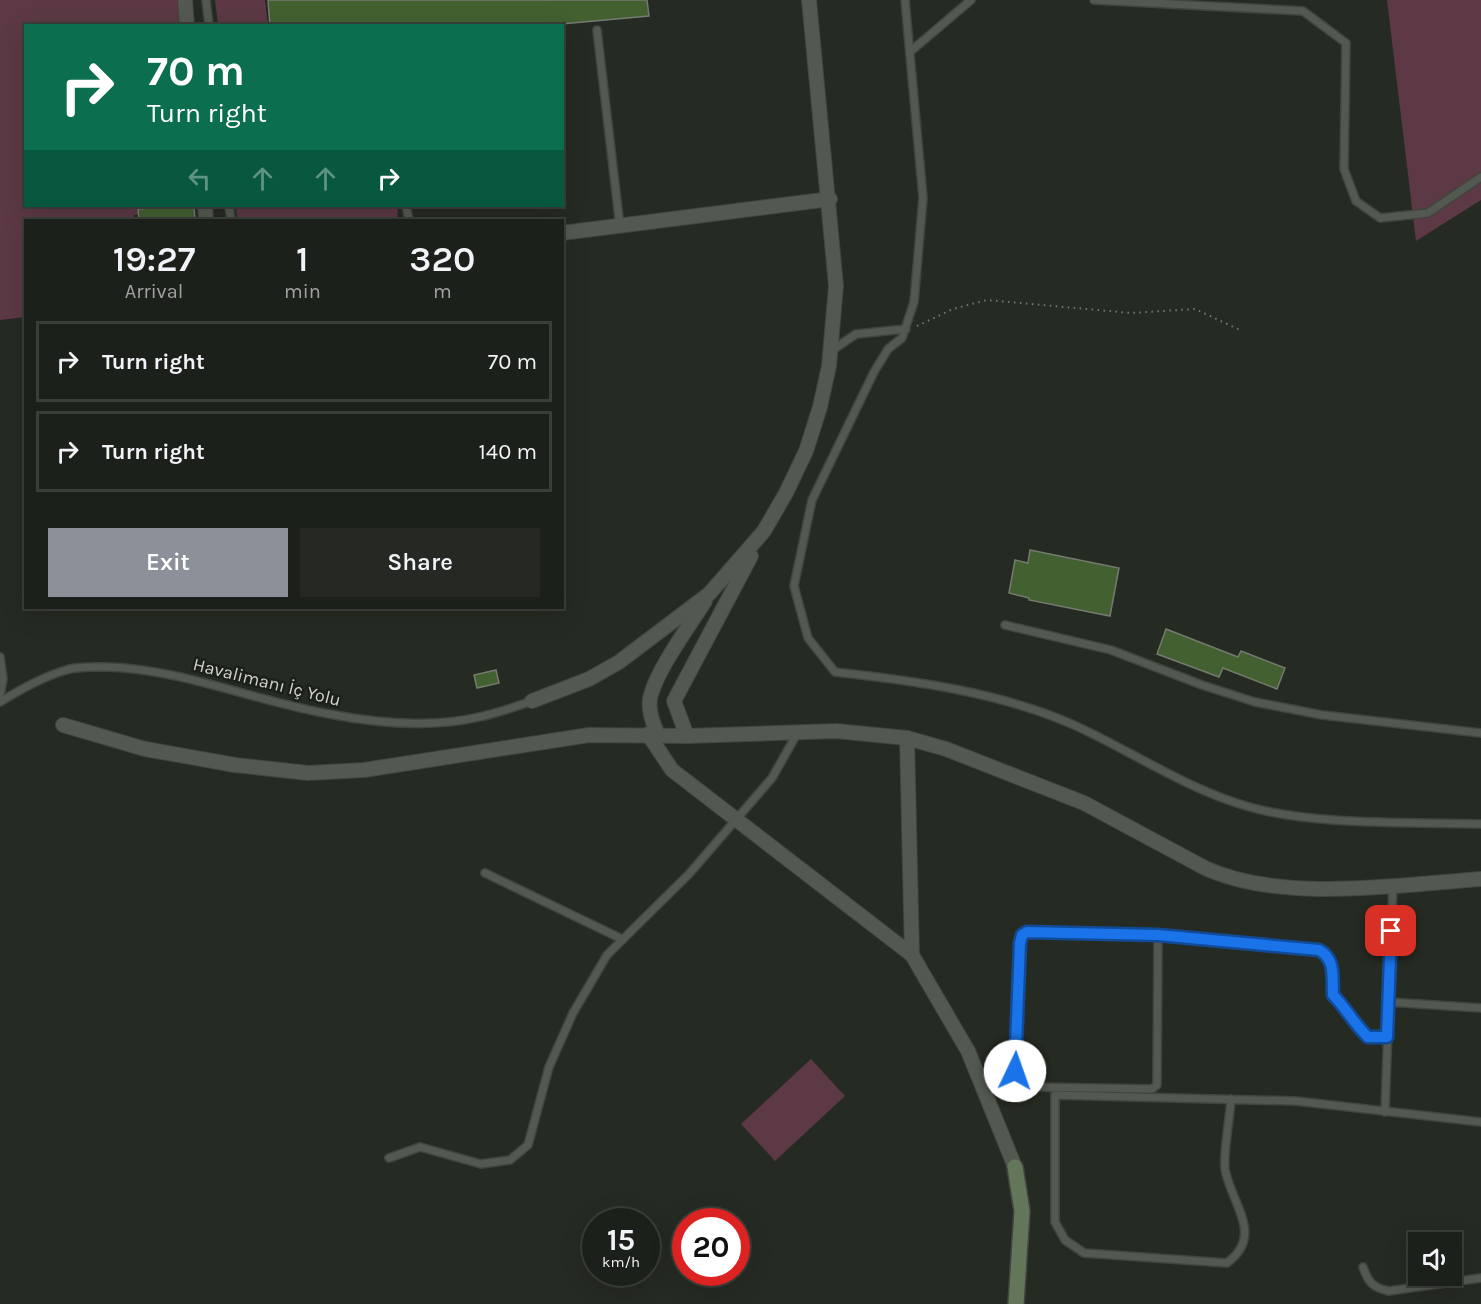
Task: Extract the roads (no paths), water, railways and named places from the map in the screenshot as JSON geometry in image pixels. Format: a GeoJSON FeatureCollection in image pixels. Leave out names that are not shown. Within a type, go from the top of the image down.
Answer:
{"type":"FeatureCollection","features":[{"type":"Feature","properties":{"kind":"street"},"geometry":{"type":"LineString","coordinates":[[185,0],[187,24]]}},
{"type":"Feature","properties":{"kind":"street"},"geometry":{"type":"LineString","coordinates":[[687,736],[674,701],[786,494],[806,451],[820,407],[831,351],[836,286],[830,199],[809,0]]}},
{"type":"Feature","properties":{"kind":"street"},"geometry":{"type":"LineString","coordinates":[[564,232],[621,227],[830,199]]}},
{"type":"Feature","properties":{"kind":"street"},"geometry":{"type":"LineString","coordinates":[[764,531],[709,594],[661,672],[650,698],[653,735],[672,770],[912,955],[968,1051],[1015,1167],[1022,1211],[1016,1304]]}},
{"type":"Feature","properties":{"kind":"street"},"geometry":{"type":"LineString","coordinates":[[532,701],[589,679],[619,662],[709,594]]}},
{"type":"Feature","properties":{"kind":"street"},"geometry":{"type":"LineString","coordinates":[[63,725],[145,749],[235,765],[308,773],[364,770],[550,739],[589,735],[687,736],[836,731],[907,738],[946,749],[1084,803],[1220,875],[1253,883],[1328,889],[1481,879]]}},
{"type":"Feature","properties":{"kind":"street"},"geometry":{"type":"LineString","coordinates":[[907,738],[912,955]]}},
{"type":"Feature","properties":{"kind":"lane"},"geometry":{"type":"LineString","coordinates":[[206,0],[209,24]]}},
{"type":"Feature","properties":{"kind":"lane"},"geometry":{"type":"LineString","coordinates":[[905,0],[923,198],[916,286],[902,338],[888,349],[874,372],[812,500],[794,586],[808,638],[836,672],[928,682],[1014,705],[1072,725],[1214,795],[1249,807],[1343,819],[1481,824]]}},
{"type":"Feature","properties":{"kind":"lane"},"geometry":{"type":"LineString","coordinates":[[911,51],[971,0]]}},
{"type":"Feature","properties":{"kind":"lane"},"geometry":{"type":"LineString","coordinates":[[1094,0],[1303,11],[1346,43],[1344,170],[1356,201],[1380,218],[1428,213],[1481,177]]}},
{"type":"Feature","properties":{"kind":"lane"},"geometry":{"type":"LineString","coordinates":[[597,30],[621,227]]}},
{"type":"Feature","properties":{"kind":"lane"},"geometry":{"type":"LineString","coordinates":[[831,351],[856,334],[906,329]]}},
{"type":"Feature","properties":{"kind":"lane"},"geometry":{"type":"LineString","coordinates":[[1005,625],[1111,650],[1202,685],[1255,702],[1322,715],[1481,733]]}},
{"type":"Feature","properties":{"kind":"lane"},"geometry":{"type":"LineString","coordinates":[[0,657],[3,679],[0,695]]}},
{"type":"Feature","properties":{"kind":"lane","name":"Havalimanı İç Yolu"},"geometry":{"type":"LineString","coordinates":[[0,702],[46,677],[67,669],[88,667],[141,669],[166,673],[303,709],[381,721],[415,722],[478,718],[532,701]]}},
{"type":"Feature","properties":{"kind":"lane"},"geometry":{"type":"LineString","coordinates":[[389,1158],[420,1147],[481,1164],[510,1160],[528,1145],[549,1067],[573,1013],[607,955],[689,874],[772,778],[798,732]]}},
{"type":"Feature","properties":{"kind":"lane"},"geometry":{"type":"LineString","coordinates":[[485,873],[622,939]]}},
{"type":"Feature","properties":{"kind":"lane"},"geometry":{"type":"LineString","coordinates":[[1384,1112],[1393,885]]}},
{"type":"Feature","properties":{"kind":"lane"},"geometry":{"type":"LineString","coordinates":[[1158,935],[1157,1085],[1152,1089],[1141,1089],[1031,1087],[1020,1083],[1015,1071],[1022,935],[1027,932],[1158,935],[1319,950],[1326,953],[1332,963],[1333,995],[1345,1007],[1354,1025],[1368,1037],[1387,1037]]}},
{"type":"Feature","properties":{"kind":"lane"},"geometry":{"type":"LineString","coordinates":[[1388,1002],[1481,1008]]}},
{"type":"Feature","properties":{"kind":"lane"},"geometry":{"type":"LineString","coordinates":[[1231,1099],[1225,1168],[1246,1231],[1240,1253],[1227,1263],[1096,1254],[1084,1253],[1065,1240],[1055,1222],[1055,1095],[1231,1099],[1296,1101],[1481,1122]]}},
{"type":"Feature","properties":{"kind":"lane"},"geometry":{"type":"LineString","coordinates":[[1362,1268],[1368,1281],[1377,1288],[1389,1291],[1481,1278]]}}]}
